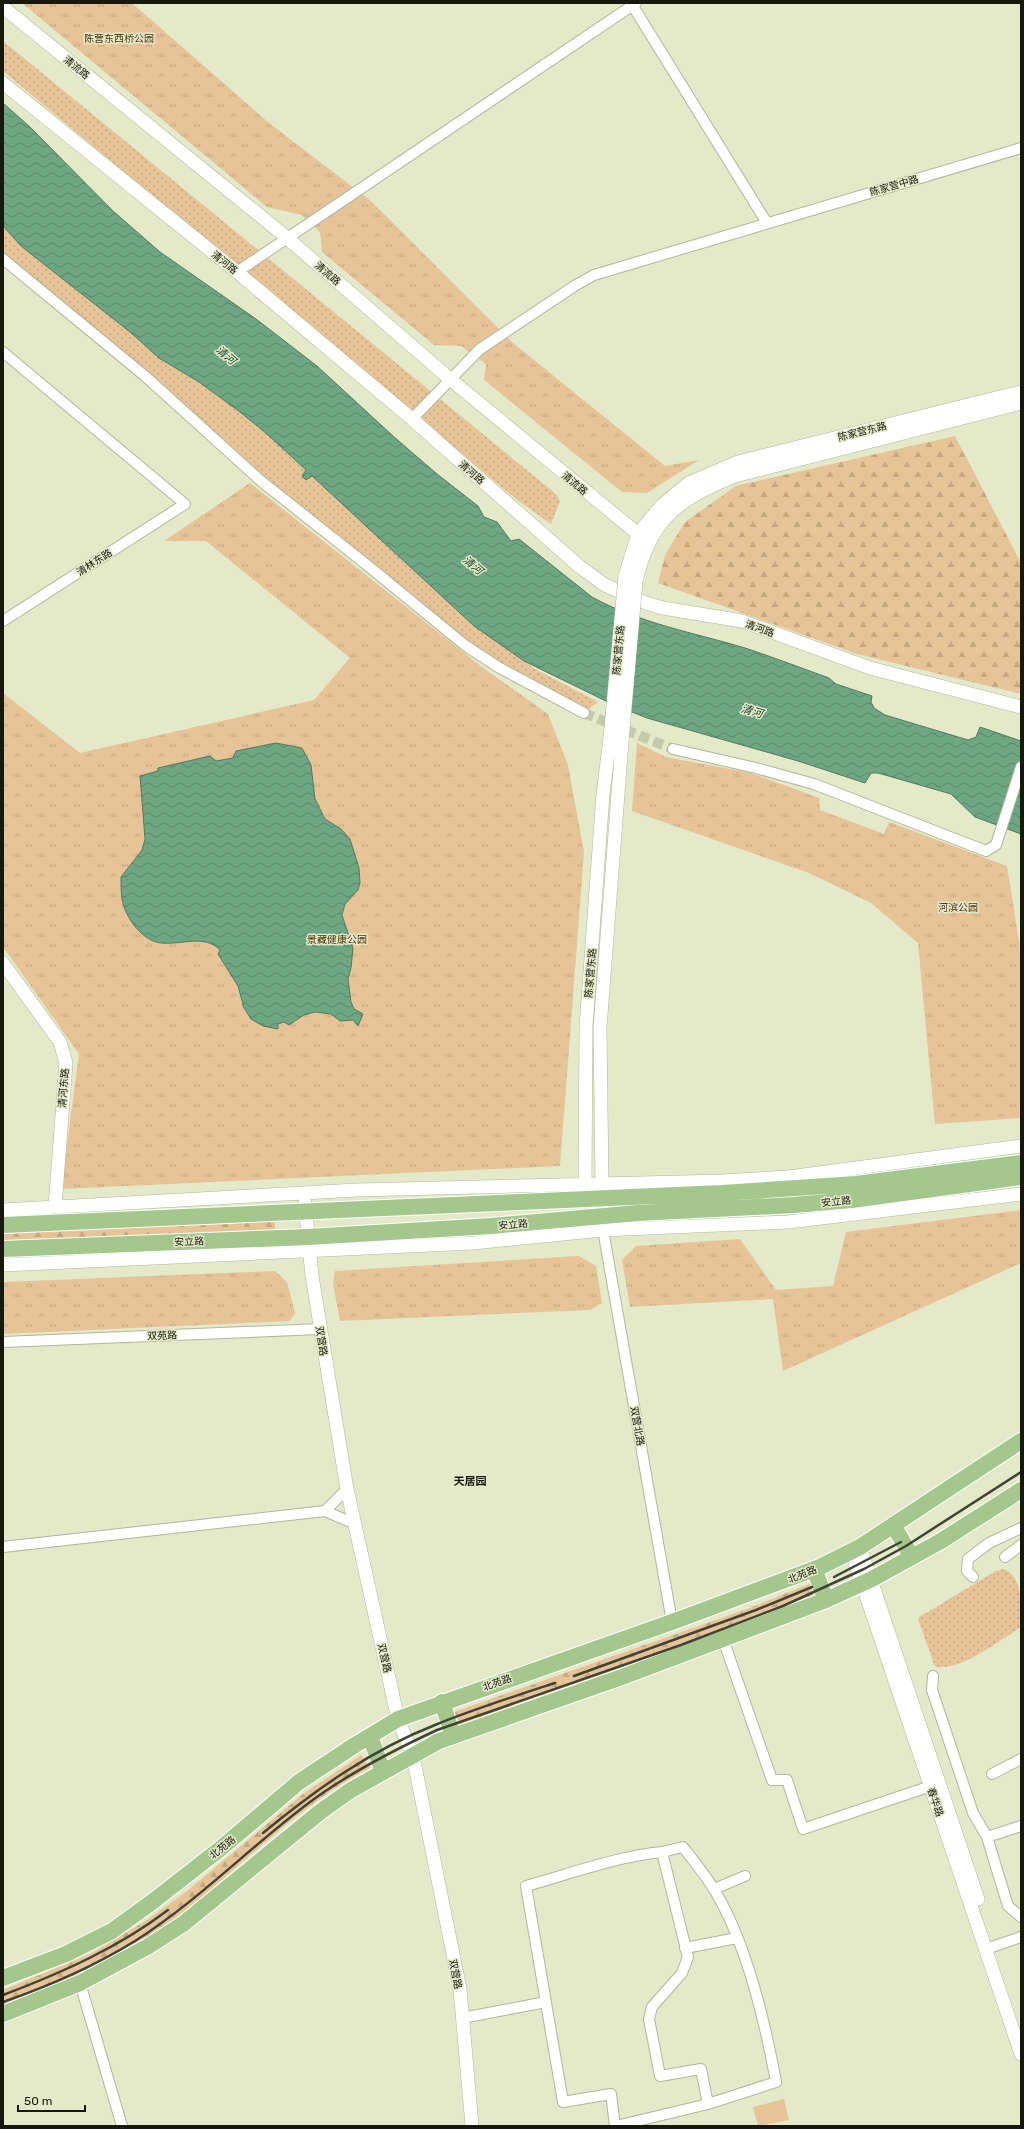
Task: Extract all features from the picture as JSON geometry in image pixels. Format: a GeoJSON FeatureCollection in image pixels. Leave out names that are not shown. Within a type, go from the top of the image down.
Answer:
{"type":"FeatureCollection","features":[{"type":"Feature","properties":{"kind":"main road","name":"安立路"},"geometry":{"type":"LineString","coordinates":[[3,1225],[791,1189],[856,1184],[1021,1163]]}},
{"type":"Feature","properties":{"kind":"main road","name":"安立路"},"geometry":{"type":"LineString","coordinates":[[3,1249],[308,1244],[491,1226],[638,1214],[794,1205],[852,1200],[1021,1177]]}},
{"type":"Feature","properties":{"kind":"main road","name":"北苑路"},"geometry":{"type":"LineString","coordinates":[[3,1978],[66,1954],[112,1931],[220,1849],[299,1782],[398,1718],[672,1622],[814,1569],[856,1549],[1021,1441]]}},
{"type":"Feature","properties":{"kind":"main road"},"geometry":{"type":"LineString","coordinates":[[3,2014],[80,1983],[147,1947],[184,1924],[320,1812],[351,1790],[412,1756],[453,1736],[723,1639],[826,1600],[867,1582],[912,1557],[1020,1491]]}},
{"type":"Feature","properties":{"kind":"main road"},"geometry":{"type":"LineString","coordinates":[[893,1526],[912,1557]]}},
{"type":"Feature","properties":{"kind":"main road"},"geometry":{"type":"LineString","coordinates":[[814,1569],[826,1600]]}},
{"type":"Feature","properties":{"kind":"main road"},"geometry":{"type":"LineString","coordinates":[[442,1702],[453,1736]]}},
{"type":"Feature","properties":{"kind":"main road"},"geometry":{"type":"LineString","coordinates":[[370,1736],[383,1772]]}},
{"type":"Feature","properties":{"kind":"street"},"geometry":{"type":"LineString","coordinates":[[237,272],[286,237],[633,4],[767,223]]}},
{"type":"Feature","properties":{"kind":"street","name":"清流路"},"geometry":{"type":"LineString","coordinates":[[3,7],[286,237],[450,378],[649,543]]}},
{"type":"Feature","properties":{"kind":"street","name":"清河路"},"geometry":{"type":"LineString","coordinates":[[3,83],[237,272],[412,419],[580,567],[605,585],[658,606],[742,621],[870,668],[1021,707]]}},
{"type":"Feature","properties":{"kind":"street","name":"陈家营中路"},"geometry":{"type":"LineString","coordinates":[[412,419],[450,378],[480,349],[552,300],[594,275],[1021,148]]}},
{"type":"Feature","properties":{"kind":"street"},"geometry":{"type":"LineString","coordinates":[[3,259],[145,376],[260,481],[367,564],[466,646],[498,667],[584,713]]}},
{"type":"Feature","properties":{"kind":"street","name":"清林东路"},"geometry":{"type":"LineString","coordinates":[[3,352],[186,504],[3,621]]}},
{"type":"Feature","properties":{"kind":"street","name":"陈家营东路"},"geometry":{"type":"LineString","coordinates":[[602,1184],[600,1028],[616,740],[630,579],[638,534],[662,505],[689,484],[738,462],[1021,392]]}},
{"type":"Feature","properties":{"kind":"street","name":"陈家营东路"},"geometry":{"type":"LineString","coordinates":[[630,579],[641,562],[649,543],[665,518],[676,507],[708,487],[735,476],[1021,403]]}},
{"type":"Feature","properties":{"kind":"street","name":"陈家营东路"},"geometry":{"type":"LineString","coordinates":[[585,1184],[586,1027],[604,794],[616,740]]}},
{"type":"Feature","properties":{"kind":"street"},"geometry":{"type":"LineString","coordinates":[[673,749],[756,768],[814,784],[986,851],[996,845],[1021,767]]}},
{"type":"Feature","properties":{"kind":"street","name":"清河东路"},"geometry":{"type":"LineString","coordinates":[[3,963],[60,1042],[66,1063],[55,1207]]}},
{"type":"Feature","properties":{"kind":"street"},"geometry":{"type":"LineString","coordinates":[[3,1210],[305,1191],[723,1181],[789,1177],[1021,1146]]}},
{"type":"Feature","properties":{"kind":"street","name":"双营路"},"geometry":{"type":"LineString","coordinates":[[305,1191],[308,1244],[320,1329],[347,1489],[398,1718],[412,1756],[460,1989],[472,2126]]}},
{"type":"Feature","properties":{"kind":"street","name":"安立路"},"geometry":{"type":"LineString","coordinates":[[3,1264],[308,1244],[473,1243],[603,1230],[788,1222],[1021,1194]]}},
{"type":"Feature","properties":{"kind":"street","name":"双营北路"},"geometry":{"type":"LineString","coordinates":[[603,1230],[672,1622]]}},
{"type":"Feature","properties":{"kind":"street","name":"双苑路"},"geometry":{"type":"LineString","coordinates":[[3,1342],[320,1329]]}},
{"type":"Feature","properties":{"kind":"street"},"geometry":{"type":"LineString","coordinates":[[325,1511],[347,1489]]}},
{"type":"Feature","properties":{"kind":"street"},"geometry":{"type":"LineString","coordinates":[[3,1547],[325,1511],[354,1524]]}},
{"type":"Feature","properties":{"kind":"street"},"geometry":{"type":"LineString","coordinates":[[973,1578],[967,1571],[968,1559],[989,1543],[1021,1528]]}},
{"type":"Feature","properties":{"kind":"street"},"geometry":{"type":"LineString","coordinates":[[1004,1558],[1021,1545]]}},
{"type":"Feature","properties":{"kind":"street","name":"春华路"},"geometry":{"type":"LineString","coordinates":[[856,1549],[990,1948],[1021,2054]]}},
{"type":"Feature","properties":{"kind":"street","name":"春华路"},"geometry":{"type":"LineString","coordinates":[[867,1582],[931,1786],[990,1948],[1021,2026]]}},
{"type":"Feature","properties":{"kind":"street"},"geometry":{"type":"LineString","coordinates":[[723,1639],[772,1780],[787,1780],[803,1829],[931,1786]]}},
{"type":"Feature","properties":{"kind":"street"},"geometry":{"type":"LineString","coordinates":[[932,1676],[932,1690],[973,1813],[987,1837],[1008,1906],[1021,1917]]}},
{"type":"Feature","properties":{"kind":"street"},"geometry":{"type":"LineString","coordinates":[[992,1774],[1021,1759]]}},
{"type":"Feature","properties":{"kind":"street"},"geometry":{"type":"LineString","coordinates":[[987,1837],[1021,1826]]}},
{"type":"Feature","properties":{"kind":"street"},"geometry":{"type":"LineString","coordinates":[[683,1847],[714,1889],[728,1914],[750,1974],[768,2037],[776,2082],[708,2104],[615,2126],[611,2094],[563,2102],[526,1886],[618,1859],[683,1847]]}},
{"type":"Feature","properties":{"kind":"street"},"geometry":{"type":"LineString","coordinates":[[662,1852],[688,1956],[682,1973],[652,2007],[648,2019],[660,2076],[701,2069],[708,2104]]}},
{"type":"Feature","properties":{"kind":"street"},"geometry":{"type":"LineString","coordinates":[[714,1889],[745,1876]]}},
{"type":"Feature","properties":{"kind":"street"},"geometry":{"type":"LineString","coordinates":[[990,1948],[1021,1937]]}},
{"type":"Feature","properties":{"kind":"street"},"geometry":{"type":"LineString","coordinates":[[686,1948],[737,1938]]}},
{"type":"Feature","properties":{"kind":"street"},"geometry":{"type":"LineString","coordinates":[[80,1983],[122,2126]]}},
{"type":"Feature","properties":{"kind":"street"},"geometry":{"type":"LineString","coordinates":[[462,2018],[546,2002]]}},
{"type":"Feature","properties":{"kind":"street"},"geometry":{"type":"LineString","coordinates":[[496,2018],[517,2014]]}},
{"type":"Feature","properties":{"kind":"green space","name":"陈营东西桥公园"},"geometry":{"type":"Polygon","coordinates":[[[22,3],[132,3],[269,123],[371,201],[513,343],[665,466],[699,460],[647,493],[622,492],[484,380],[486,364],[461,346],[434,345],[322,252],[320,232],[302,215],[267,207],[22,3]]]}},
{"type":"Feature","properties":{"kind":"green space"},"geometry":{"type":"Polygon","coordinates":[[[3,41],[556,494],[560,501],[551,524],[516,499],[3,71],[3,41]]]}},
{"type":"Feature","properties":{"kind":"green space"},"geometry":{"type":"Polygon","coordinates":[[[3,227],[21,246],[130,332],[159,358],[199,382],[267,434],[306,470],[302,476],[306,479],[312,476],[474,626],[535,669],[598,702],[584,713],[466,646],[3,259],[3,227]]]}},
{"type":"Feature","properties":{"kind":"green space"},"geometry":{"type":"Polygon","coordinates":[[[955,436],[1021,563],[1021,694],[857,654],[658,583],[665,555],[685,522],[736,486],[955,436]]]}},
{"type":"Feature","properties":{"kind":"green space","name":"景藏健康公园"},"geometry":{"type":"Polygon","coordinates":[[[250,483],[482,667],[548,714],[568,765],[584,852],[560,1166],[61,1189],[79,1054],[3,947],[3,693],[80,753],[314,700],[350,658],[206,541],[164,541],[250,483]]]}},
{"type":"Feature","properties":{"kind":"green space","name":"河滨公园"},"geometry":{"type":"Polygon","coordinates":[[[637,743],[666,757],[751,773],[819,798],[820,810],[884,834],[889,822],[1007,866],[1021,953],[1021,1118],[935,1124],[918,943],[871,903],[809,873],[632,811],[637,743]]]}},
{"type":"Feature","properties":{"kind":"green space"},"geometry":{"type":"Polygon","coordinates":[[[1021,1210],[1021,1263],[783,1371],[773,1299],[630,1307],[622,1260],[636,1246],[740,1239],[776,1290],[833,1286],[846,1232],[1021,1210]]]}},
{"type":"Feature","properties":{"kind":"green space"},"geometry":{"type":"Polygon","coordinates":[[[271,1218],[275,1222],[275,1227],[272,1232],[3,1245],[3,1230],[271,1218]]]}},
{"type":"Feature","properties":{"kind":"green space"},"geometry":{"type":"Polygon","coordinates":[[[579,1256],[596,1266],[602,1303],[590,1310],[340,1321],[333,1284],[335,1271],[579,1256]]]}},
{"type":"Feature","properties":{"kind":"green space"},"geometry":{"type":"Polygon","coordinates":[[[275,1271],[287,1282],[295,1313],[290,1321],[3,1334],[3,1282],[275,1271]]]}},
{"type":"Feature","properties":{"kind":"green space"},"geometry":{"type":"Polygon","coordinates":[[[1004,1569],[1015,1579],[1018,1586],[1021,1603],[1021,1627],[969,1659],[947,1667],[937,1667],[934,1664],[918,1619],[996,1571],[1004,1569]]]}},
{"type":"Feature","properties":{"kind":"green space"},"geometry":{"type":"Polygon","coordinates":[[[811,1583],[817,1588],[815,1596],[733,1630],[460,1726],[454,1712],[747,1609],[811,1583]]]}},
{"type":"Feature","properties":{"kind":"green space"},"geometry":{"type":"Polygon","coordinates":[[[361,1755],[370,1768],[331,1791],[308,1807],[201,1898],[156,1932],[120,1955],[62,1982],[3,2005],[3,1990],[90,1954],[147,1920],[187,1891],[303,1794],[361,1755]]]}},
{"type":"Feature","properties":{"kind":"green space"},"geometry":{"type":"Polygon","coordinates":[[[784,2099],[789,2120],[758,2126],[753,2107],[784,2099]]]}},
{"type":"Feature","properties":{"kind":"water","name":"清河"},"geometry":{"type":"Polygon","coordinates":[[[3,103],[30,127],[113,211],[160,252],[256,319],[317,366],[393,436],[437,474],[478,506],[484,517],[497,522],[511,541],[519,539],[592,597],[648,621],[745,648],[829,678],[836,684],[872,696],[871,702],[874,708],[885,715],[968,740],[976,737],[980,727],[1021,741],[1021,834],[975,817],[951,794],[878,773],[871,773],[865,783],[798,761],[647,718],[612,704],[524,661],[474,626],[312,476],[306,480],[302,476],[306,470],[267,434],[199,382],[159,358],[130,332],[21,246],[3,226],[3,103]]]}},
{"type":"Feature","properties":{"kind":"water"},"geometry":{"type":"Polygon","coordinates":[[[276,743],[302,748],[311,765],[315,799],[325,819],[341,829],[350,839],[359,868],[360,883],[358,890],[345,904],[342,915],[353,948],[351,968],[348,979],[351,1002],[354,1009],[363,1014],[358,1026],[353,1020],[340,1021],[331,1014],[315,1012],[304,1015],[289,1025],[284,1022],[278,1024],[278,1029],[263,1026],[251,1019],[244,1008],[238,986],[218,954],[220,950],[207,942],[193,941],[161,943],[147,938],[136,927],[124,906],[121,877],[142,850],[145,839],[140,776],[158,771],[158,768],[210,756],[216,761],[233,758],[236,751],[276,743]]]}},
{"type":"Feature","properties":{"kind":"tunnel"},"geometry":{"type":"LineString","coordinates":[[584,713],[673,749]]}},
{"type":"Feature","properties":{"kind":"railway"},"geometry":{"type":"LineString","coordinates":[[3,2002],[70,1975],[135,1941],[181,1909],[310,1802],[340,1781],[388,1754],[437,1730],[681,1645],[783,1606],[864,1569],[906,1546],[1021,1472]]}},
{"type":"Feature","properties":{"kind":"railway"},"geometry":{"type":"LineString","coordinates":[[834,1577],[901,1542]]}},
{"type":"Feature","properties":{"kind":"railway"},"geometry":{"type":"LineString","coordinates":[[574,1676],[756,1610],[812,1587]]}},
{"type":"Feature","properties":{"kind":"railway"},"geometry":{"type":"LineString","coordinates":[[263,1833],[344,1772],[388,1746],[450,1719],[555,1683]]}},
{"type":"Feature","properties":{"kind":"railway"},"geometry":{"type":"LineString","coordinates":[[3,1995],[46,1978],[109,1948],[149,1924],[168,1910]]}},
{"type":"Feature","properties":{"kind":"district","name":"天居园"},"geometry":{"type":"Point","coordinates":[470,1481]}}]}
